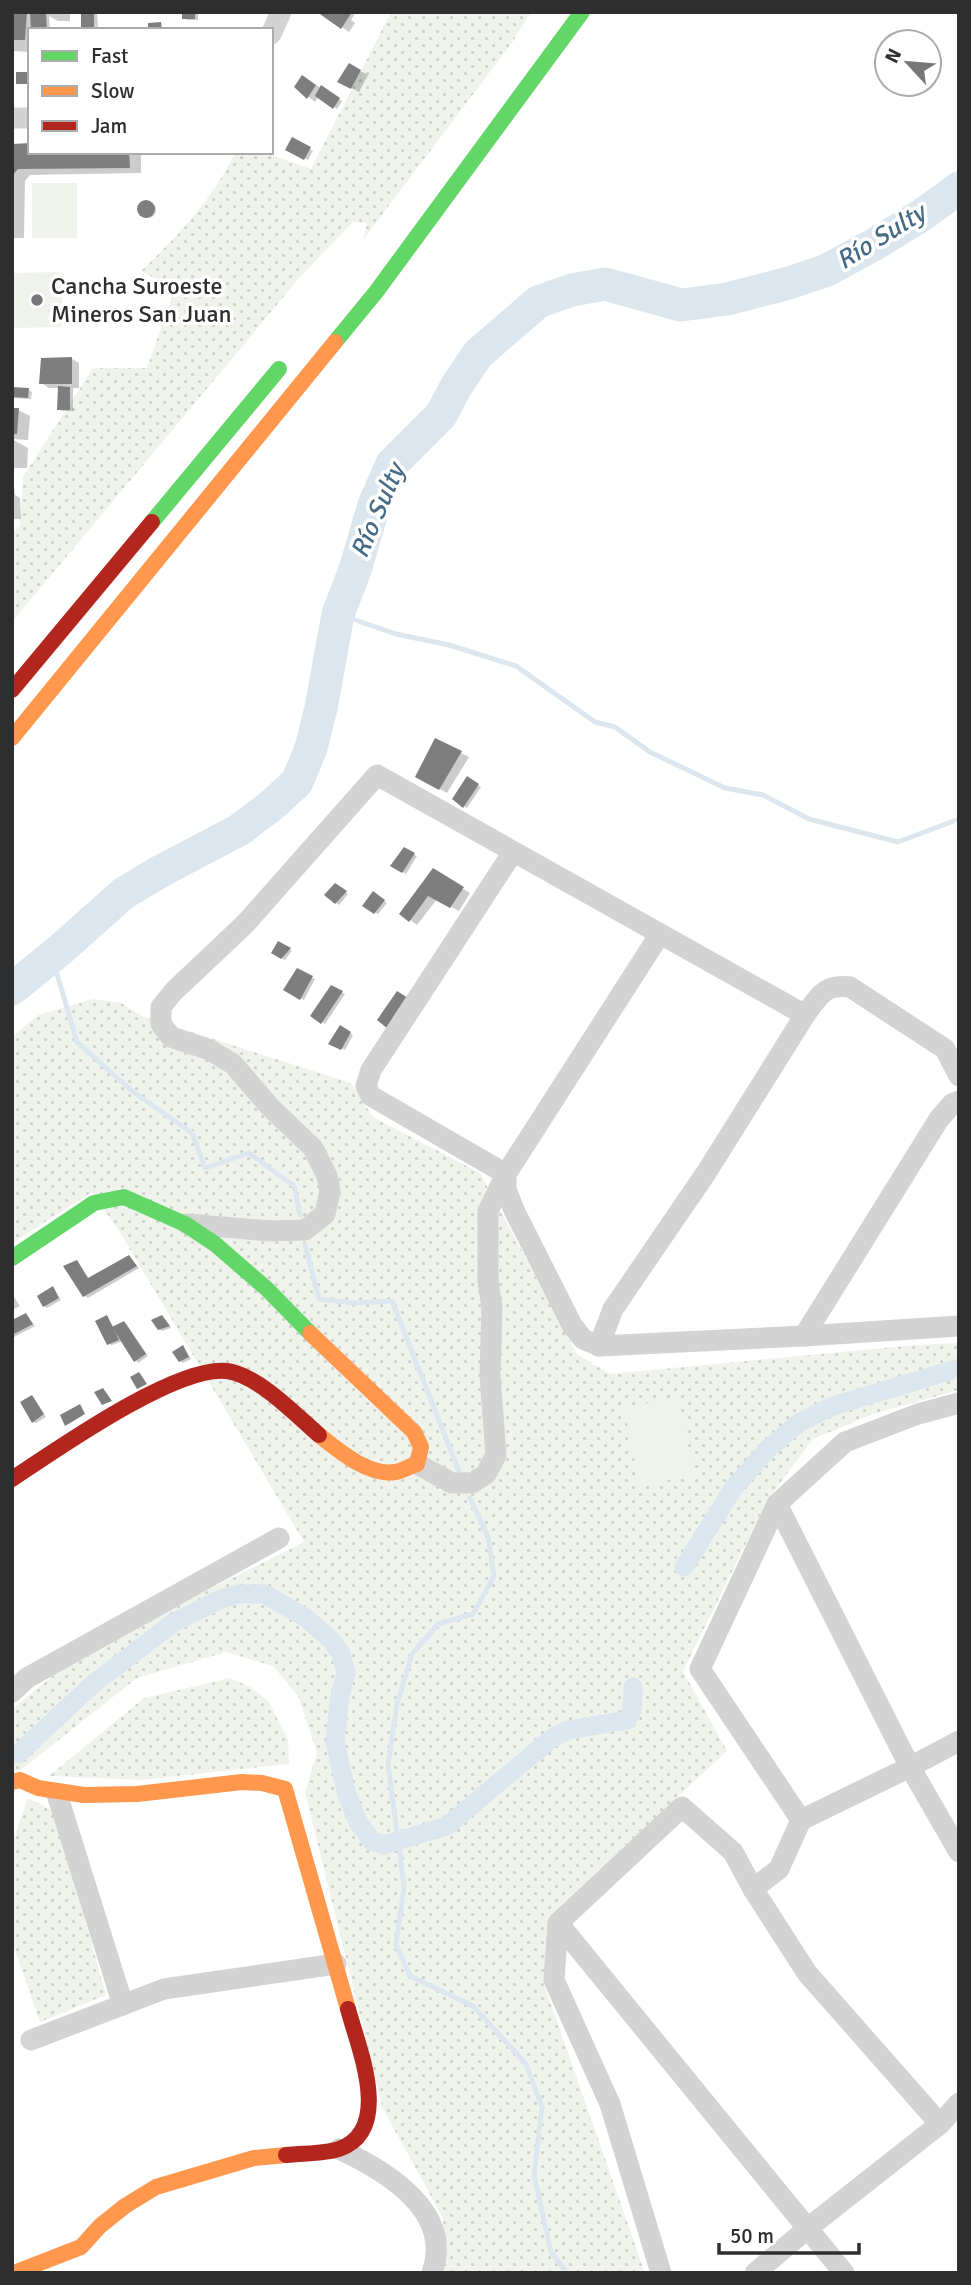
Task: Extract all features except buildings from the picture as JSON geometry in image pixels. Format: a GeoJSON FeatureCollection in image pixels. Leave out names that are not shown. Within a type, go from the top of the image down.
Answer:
{"type":"FeatureCollection","features":[{"type":"Feature","properties":{"kind":"main road"},"geometry":{"type":"LineString","coordinates":[[12,738],[376,292],[582,12]]}},
{"type":"Feature","properties":{"kind":"main road"},"geometry":{"type":"LineString","coordinates":[[12,690],[289,357]]}},
{"type":"Feature","properties":{"kind":"main road"},"geometry":{"type":"LineString","coordinates":[[12,1258],[94,1203],[124,1197],[184,1224],[215,1244],[267,1289],[414,1432],[421,1447],[417,1464],[405,1472],[378,1472],[326,1441],[272,1394],[251,1381],[228,1371],[205,1371],[187,1376],[98,1423],[12,1479]]}},
{"type":"Feature","properties":{"kind":"main road"},"geometry":{"type":"LineString","coordinates":[[14,2273],[81,2247],[100,2226],[125,2206],[156,2187],[254,2158],[339,2149],[356,2139],[369,2117],[370,2094],[336,1964],[285,1789],[252,1781],[146,1792],[57,1794],[16,1781]]}},
{"type":"Feature","properties":{"kind":"street"},"geometry":{"type":"LineString","coordinates":[[273,30],[281,12]]}},
{"type":"Feature","properties":{"kind":"street"},"geometry":{"type":"LineString","coordinates":[[184,1224],[270,1231],[305,1230],[325,1214],[330,1191],[327,1176],[313,1148],[271,1108],[233,1064],[210,1050],[172,1037],[161,1024],[161,1007],[174,991],[244,924],[377,775],[805,1015]]}},
{"type":"Feature","properties":{"kind":"street"},"geometry":{"type":"LineString","coordinates":[[506,1174],[371,1096],[366,1086],[370,1070],[513,852]]}},
{"type":"Feature","properties":{"kind":"street"},"geometry":{"type":"LineString","coordinates":[[417,1464],[452,1483],[472,1483],[486,1474],[496,1455],[491,1375],[492,1308],[488,1282],[488,1211],[506,1174],[660,933]]}},
{"type":"Feature","properties":{"kind":"street"},"geometry":{"type":"LineString","coordinates":[[599,1346],[613,1309],[706,1172],[805,1015],[823,992],[835,985],[850,987],[944,1049],[959,1076]]}},
{"type":"Feature","properties":{"kind":"street"},"geometry":{"type":"LineString","coordinates":[[804,1336],[939,1119],[952,1104],[959,1101]]}},
{"type":"Feature","properties":{"kind":"street"},"geometry":{"type":"LineString","coordinates":[[506,1174],[506,1189],[514,1210],[572,1325],[583,1339],[599,1346],[959,1326]]}},
{"type":"Feature","properties":{"kind":"street"},"geometry":{"type":"LineString","coordinates":[[801,1820],[699,1670],[778,1504],[845,1442],[918,1414],[959,1403]]}},
{"type":"Feature","properties":{"kind":"street"},"geometry":{"type":"LineString","coordinates":[[778,1504],[910,1767],[959,1852]]}},
{"type":"Feature","properties":{"kind":"street"},"geometry":{"type":"LineString","coordinates":[[12,1692],[27,1678],[279,1538]]}},
{"type":"Feature","properties":{"kind":"street"},"geometry":{"type":"LineString","coordinates":[[753,1889],[779,1869],[801,1820],[959,1741]]}},
{"type":"Feature","properties":{"kind":"street"},"geometry":{"type":"LineString","coordinates":[[12,1801],[16,1781]]}},
{"type":"Feature","properties":{"kind":"street"},"geometry":{"type":"LineString","coordinates":[[57,1794],[123,2005]]}},
{"type":"Feature","properties":{"kind":"street"},"geometry":{"type":"LineString","coordinates":[[661,2273],[610,2105],[554,1980],[558,1923],[682,1807],[733,1852],[753,1889],[807,1973],[940,2124]]}},
{"type":"Feature","properties":{"kind":"street"},"geometry":{"type":"LineString","coordinates":[[558,1923],[844,2273]]}},
{"type":"Feature","properties":{"kind":"street"},"geometry":{"type":"LineString","coordinates":[[31,2040],[164,1989],[336,1964]]}},
{"type":"Feature","properties":{"kind":"street"},"geometry":{"type":"LineString","coordinates":[[755,2273],[807,2228],[940,2124],[959,2103]]}},
{"type":"Feature","properties":{"kind":"street"},"geometry":{"type":"LineString","coordinates":[[339,2149],[376,2167],[415,2200],[433,2226],[436,2253],[432,2273]]}},
{"type":"Feature","properties":{"kind":"shaded area"},"geometry":{"type":"Polygon","coordinates":[[[391,12],[531,12],[511,44],[363,240],[367,223],[353,222],[301,276],[12,622],[12,532],[20,526],[23,477],[93,368],[147,368],[175,289],[141,271],[194,216],[235,154],[269,154],[311,169],[391,12]]]}},
{"type":"Feature","properties":{"kind":"shaded area"},"geometry":{"type":"Polygon","coordinates":[[[32,183],[77,183],[77,238],[32,238],[32,183]]]}},
{"type":"Feature","properties":{"kind":"shaded area","name":"Cancha Suroeste Mineros San Juan"},"geometry":{"type":"Polygon","coordinates":[[[62,272],[62,327],[12,328],[12,273],[62,272]]]}},
{"type":"Feature","properties":{"kind":"shaded area"},"geometry":{"type":"Polygon","coordinates":[[[93,999],[121,1003],[142,1016],[351,1083],[373,1117],[480,1173],[577,1354],[610,1374],[959,1343],[959,1390],[876,1413],[813,1439],[768,1499],[683,1671],[727,1751],[548,1917],[545,1987],[645,2273],[444,2273],[443,2218],[383,2109],[305,1792],[317,1753],[298,1696],[273,1666],[226,1652],[137,1678],[22,1769],[12,1772],[12,1709],[54,1675],[190,1599],[304,1542],[121,1234],[92,1192],[12,1243],[12,1037],[38,1015],[93,999]]]}},
{"type":"Feature","properties":{"kind":"shaded area"},"geometry":{"type":"Polygon","coordinates":[[[678,1397],[694,1475],[640,1486],[624,1408],[678,1397]]]}},
{"type":"Feature","properties":{"kind":"shaded area"},"geometry":{"type":"Polygon","coordinates":[[[230,1678],[250,1687],[268,1701],[288,1739],[289,1764],[141,1780],[49,1776],[144,1698],[230,1678]]]}},
{"type":"Feature","properties":{"kind":"shaded area"},"geometry":{"type":"Polygon","coordinates":[[[28,1798],[55,1812],[106,1995],[40,2022],[12,1942],[12,1843],[28,1798]]]}},
{"type":"Feature","properties":{"kind":"waterway","name":"Río Sulty"},"geometry":{"type":"LineString","coordinates":[[12,989],[124,893],[239,830],[297,782],[311,748],[321,708],[338,614],[355,570],[374,505],[392,464],[441,415],[478,354],[538,302],[572,290],[605,284],[681,305],[727,299],[789,283],[827,270],[875,244],[959,188]]}},
{"type":"Feature","properties":{"kind":"waterway"},"geometry":{"type":"LineString","coordinates":[[338,614],[396,634],[449,645],[516,666],[595,722],[615,727],[650,752],[725,788],[763,795],[809,819],[898,842],[959,819]]}},
{"type":"Feature","properties":{"kind":"waterway"},"geometry":{"type":"LineString","coordinates":[[52,957],[77,1042],[132,1091],[192,1133],[205,1168],[249,1153],[294,1186],[300,1215]]}},
{"type":"Feature","properties":{"kind":"waterway"},"geometry":{"type":"LineString","coordinates":[[305,1245],[319,1299],[353,1303],[392,1301],[462,1479]]}},
{"type":"Feature","properties":{"kind":"waterway"},"geometry":{"type":"LineString","coordinates":[[684,1567],[735,1486],[769,1448],[800,1422],[833,1406],[959,1368]]}},
{"type":"Feature","properties":{"kind":"waterway"},"geometry":{"type":"LineString","coordinates":[[470,1498],[488,1537],[494,1576],[473,1614],[438,1624],[412,1654],[397,1704],[388,1765],[404,1886],[396,1945],[410,1976],[473,2006],[526,2064],[542,2107],[534,2175],[551,2252],[567,2273]]}},
{"type":"Feature","properties":{"kind":"waterway"},"geometry":{"type":"LineString","coordinates":[[18,1754],[93,1684],[173,1623],[221,1599],[238,1594],[265,1594],[306,1618],[332,1641],[341,1654],[346,1672],[340,1696],[335,1741],[346,1792],[358,1822],[372,1841],[384,1845],[447,1826],[552,1738],[568,1730],[627,1720],[632,1710],[633,1687]]}},
{"type":"Feature","properties":{"kind":"traffic: fast"},"geometry":{"type":"LineString","coordinates":[[335,342],[376,292],[582,12]]}},
{"type":"Feature","properties":{"kind":"traffic: fast"},"geometry":{"type":"LineString","coordinates":[[152,522],[279,369]]}},
{"type":"Feature","properties":{"kind":"traffic: fast"},"geometry":{"type":"LineString","coordinates":[[12,1258],[94,1203],[124,1197],[185,1224],[215,1244],[267,1289],[310,1333]]}},
{"type":"Feature","properties":{"kind":"traffic: slow"},"geometry":{"type":"LineString","coordinates":[[12,738],[335,342]]}},
{"type":"Feature","properties":{"kind":"traffic: slow"},"geometry":{"type":"LineString","coordinates":[[310,1333],[414,1432],[421,1447],[417,1464],[398,1471],[385,1472],[354,1461],[319,1435]]}},
{"type":"Feature","properties":{"kind":"traffic: slow"},"geometry":{"type":"LineString","coordinates":[[12,1782],[20,1780],[38,1788],[84,1795],[137,1794],[242,1782],[262,1783],[285,1789],[348,2009]]}},
{"type":"Feature","properties":{"kind":"traffic: slow"},"geometry":{"type":"LineString","coordinates":[[14,2273],[81,2247],[100,2226],[125,2206],[156,2187],[254,2158],[286,2155]]}},
{"type":"Feature","properties":{"kind":"traffic: jam"},"geometry":{"type":"LineString","coordinates":[[12,690],[152,522]]}},
{"type":"Feature","properties":{"kind":"traffic: jam"},"geometry":{"type":"LineString","coordinates":[[12,1479],[117,1412],[178,1381],[205,1373],[227,1371],[251,1380],[276,1397],[319,1435]]}},
{"type":"Feature","properties":{"kind":"traffic: jam"},"geometry":{"type":"LineString","coordinates":[[286,2155],[339,2149],[356,2139],[365,2124],[369,2106],[368,2086],[348,2009]]}},
{"type":"Feature","properties":{"kind":"place","name":"Cancha Suroeste Mineros San Juan"},"geometry":{"type":"Point","coordinates":[37,300]}}]}
